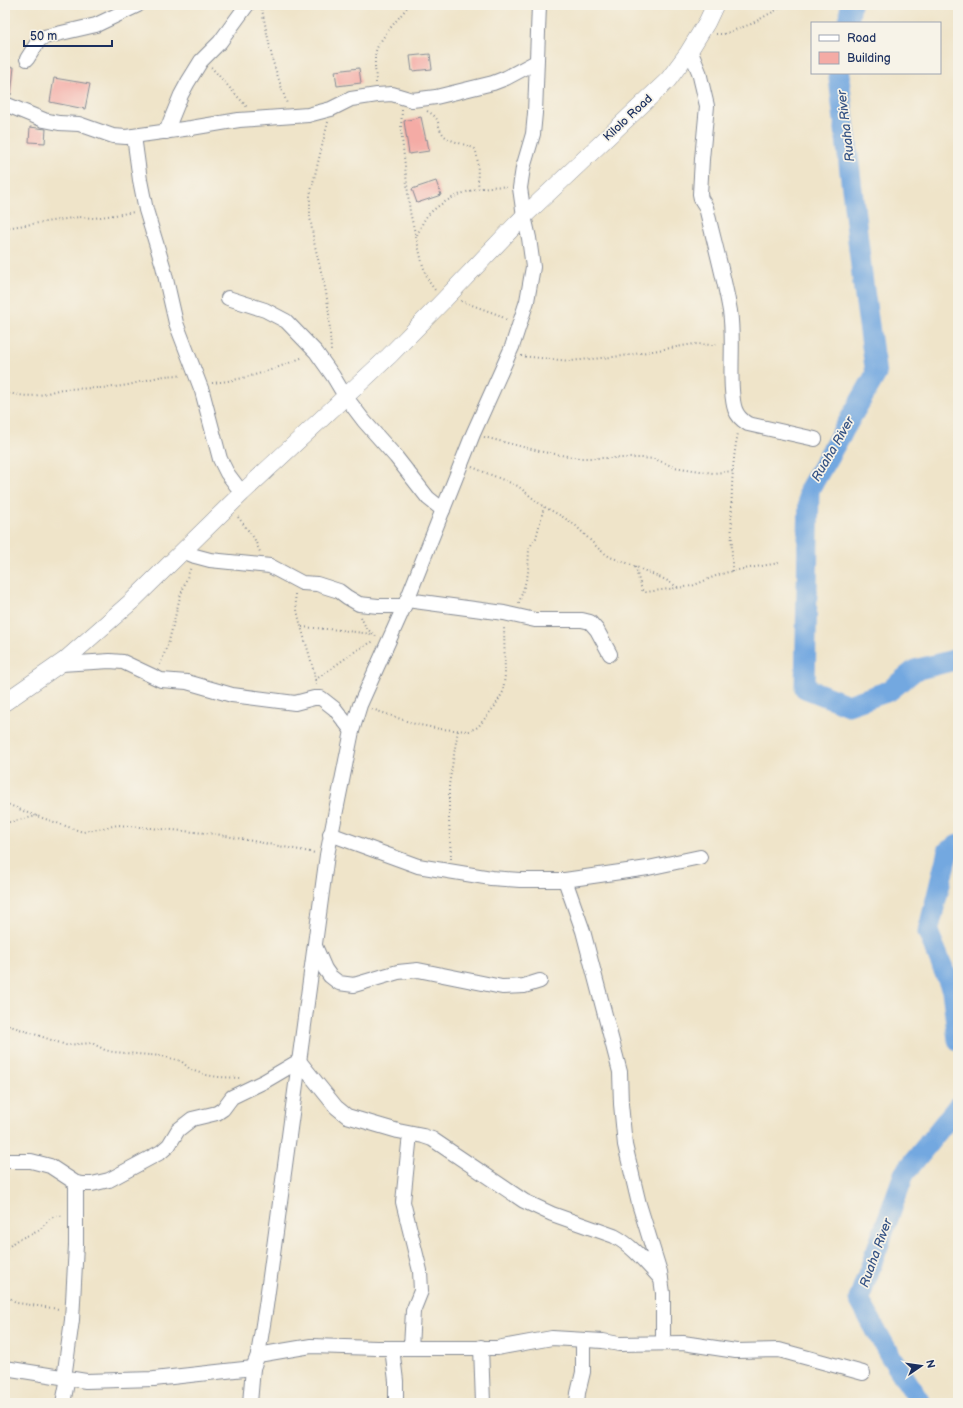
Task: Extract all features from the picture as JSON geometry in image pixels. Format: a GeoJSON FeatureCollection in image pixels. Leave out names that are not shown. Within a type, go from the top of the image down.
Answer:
{"type":"FeatureCollection","features":[{"type":"Feature","properties":{"kind":"main road","name":"Kilolo Road"},"geometry":{"type":"LineString","coordinates":[[5,702],[61,664],[132,601],[189,554],[228,506],[389,356],[524,216],[668,80],[690,50],[707,22],[715,5]]}},
{"type":"Feature","properties":{"kind":"street"},"geometry":{"type":"LineString","coordinates":[[27,59],[39,40],[44,37],[96,25],[138,5]]}},
{"type":"Feature","properties":{"kind":"street"},"geometry":{"type":"LineString","coordinates":[[166,132],[181,95],[204,59],[220,42],[247,5]]}},
{"type":"Feature","properties":{"kind":"street"},"geometry":{"type":"LineString","coordinates":[[250,1403],[255,1361],[266,1306],[330,834],[352,731],[384,640],[406,603],[473,434],[508,355],[527,301],[532,267],[529,238],[520,188],[523,168],[533,134],[539,5]]}},
{"type":"Feature","properties":{"kind":"street"},"geometry":{"type":"LineString","coordinates":[[690,50],[701,78],[707,106],[702,159],[701,199],[706,207],[730,311],[732,341],[731,374],[734,404],[740,420],[748,424],[815,439]]}},
{"type":"Feature","properties":{"kind":"street"},"geometry":{"type":"LineString","coordinates":[[5,104],[44,120],[59,123],[79,124],[113,136],[134,136],[239,120],[308,115],[331,109],[352,99],[377,95],[392,94],[407,98],[436,97],[493,83],[506,78],[536,62]]}},
{"type":"Feature","properties":{"kind":"street"},"geometry":{"type":"LineString","coordinates":[[134,136],[146,210],[163,266],[176,323],[198,381],[220,459],[227,473],[242,493]]}},
{"type":"Feature","properties":{"kind":"street"},"geometry":{"type":"LineString","coordinates":[[228,298],[265,310],[286,321],[316,352],[364,422],[405,468],[428,498],[443,510]]}},
{"type":"Feature","properties":{"kind":"street"},"geometry":{"type":"LineString","coordinates":[[189,554],[210,560],[264,566],[277,569],[302,583],[317,584],[339,591],[359,604],[378,606],[406,603],[504,613],[535,620],[582,620],[590,622],[597,630],[610,654]]}},
{"type":"Feature","properties":{"kind":"street"},"geometry":{"type":"LineString","coordinates":[[61,664],[102,661],[123,662],[154,678],[200,685],[232,695],[295,703],[321,698],[335,710],[352,731]]}},
{"type":"Feature","properties":{"kind":"street"},"geometry":{"type":"LineString","coordinates":[[330,834],[418,866],[490,878],[520,880],[566,880],[648,868],[700,857]]}},
{"type":"Feature","properties":{"kind":"street"},"geometry":{"type":"LineString","coordinates":[[566,880],[583,931],[620,1072],[626,1145],[639,1204],[660,1272],[663,1294],[663,1343]]}},
{"type":"Feature","properties":{"kind":"street"},"geometry":{"type":"LineString","coordinates":[[315,946],[325,969],[330,976],[339,982],[354,985],[398,972],[418,970],[502,987],[524,986],[540,981]]}},
{"type":"Feature","properties":{"kind":"street"},"geometry":{"type":"LineString","coordinates":[[299,1061],[341,1112],[348,1116],[398,1131],[423,1136],[432,1140],[524,1201],[552,1214],[622,1240],[661,1279]]}},
{"type":"Feature","properties":{"kind":"street"},"geometry":{"type":"LineString","coordinates":[[5,1161],[31,1161],[50,1166],[76,1183],[92,1184],[109,1180],[161,1152],[169,1145],[178,1130],[192,1120],[217,1113],[223,1109],[232,1097],[265,1081],[299,1061]]}},
{"type":"Feature","properties":{"kind":"street"},"geometry":{"type":"LineString","coordinates":[[410,1134],[403,1202],[420,1271],[421,1291],[413,1311],[411,1348]]}},
{"type":"Feature","properties":{"kind":"street"},"geometry":{"type":"LineString","coordinates":[[63,1403],[73,1310],[76,1245],[76,1183]]}},
{"type":"Feature","properties":{"kind":"street"},"geometry":{"type":"LineString","coordinates":[[5,1368],[86,1381],[154,1379],[255,1361],[310,1346],[496,1348],[552,1338],[619,1344],[683,1343],[736,1351],[778,1350],[863,1373]]}},
{"type":"Feature","properties":{"kind":"street"},"geometry":{"type":"LineString","coordinates":[[578,1403],[578,1393],[583,1372],[583,1341]]}},
{"type":"Feature","properties":{"kind":"street"},"geometry":{"type":"LineString","coordinates":[[481,1347],[482,1403]]}},
{"type":"Feature","properties":{"kind":"street"},"geometry":{"type":"LineString","coordinates":[[392,1348],[396,1381],[396,1403]]}},
{"type":"Feature","properties":{"kind":"path"},"geometry":{"type":"LineString","coordinates":[[260,5],[273,62],[291,116]]}},
{"type":"Feature","properties":{"kind":"path"},"geometry":{"type":"LineString","coordinates":[[377,95],[375,60],[377,49],[409,5]]}},
{"type":"Feature","properties":{"kind":"path"},"geometry":{"type":"LineString","coordinates":[[707,22],[713,33],[724,34],[751,24],[780,8],[790,5]]}},
{"type":"Feature","properties":{"kind":"path"},"geometry":{"type":"LineString","coordinates":[[204,59],[257,119]]}},
{"type":"Feature","properties":{"kind":"path"},"geometry":{"type":"LineString","coordinates":[[479,188],[477,175],[478,162],[475,149],[448,139],[443,135],[435,117],[407,98],[401,130],[410,212],[423,266],[429,282],[447,297],[499,315],[518,327]]}},
{"type":"Feature","properties":{"kind":"path"},"geometry":{"type":"LineString","coordinates":[[331,109],[310,195],[310,216],[328,306],[332,376]]}},
{"type":"Feature","properties":{"kind":"path"},"geometry":{"type":"LineString","coordinates":[[416,236],[427,217],[441,205],[470,190],[501,186],[520,188]]}},
{"type":"Feature","properties":{"kind":"path"},"geometry":{"type":"LineString","coordinates":[[5,228],[78,217],[94,218],[146,210]]}},
{"type":"Feature","properties":{"kind":"path"},"geometry":{"type":"LineString","coordinates":[[508,355],[576,360],[623,356],[694,344],[717,345],[732,341]]}},
{"type":"Feature","properties":{"kind":"path"},"geometry":{"type":"LineString","coordinates":[[5,392],[28,396],[38,395],[61,390],[127,385],[156,377],[171,375],[198,381],[227,382],[278,368],[316,352]]}},
{"type":"Feature","properties":{"kind":"path"},"geometry":{"type":"LineString","coordinates":[[732,571],[734,449],[740,420]]}},
{"type":"Feature","properties":{"kind":"path"},"geometry":{"type":"LineString","coordinates":[[473,434],[543,452],[579,458],[655,459],[674,467],[713,473],[734,471]]}},
{"type":"Feature","properties":{"kind":"path"},"geometry":{"type":"LineString","coordinates":[[462,463],[518,486],[544,507],[576,526],[600,550],[610,557],[666,580],[678,588]]}},
{"type":"Feature","properties":{"kind":"path"},"geometry":{"type":"LineString","coordinates":[[228,506],[254,538],[264,566]]}},
{"type":"Feature","properties":{"kind":"path"},"geometry":{"type":"LineString","coordinates":[[524,617],[519,610],[519,601],[528,574],[529,548],[536,538],[544,507]]}},
{"type":"Feature","properties":{"kind":"path"},"geometry":{"type":"LineString","coordinates":[[154,678],[163,660],[180,597],[189,554]]}},
{"type":"Feature","properties":{"kind":"path"},"geometry":{"type":"LineString","coordinates":[[635,567],[642,590],[646,592],[699,584],[718,575],[732,571],[779,563]]}},
{"type":"Feature","properties":{"kind":"path"},"geometry":{"type":"LineString","coordinates":[[293,579],[298,617],[310,655],[318,698]]}},
{"type":"Feature","properties":{"kind":"path"},"geometry":{"type":"LineString","coordinates":[[359,604],[362,622],[372,634]]}},
{"type":"Feature","properties":{"kind":"path"},"geometry":{"type":"LineString","coordinates":[[360,705],[415,724],[440,729],[469,731],[478,727],[500,698],[504,686],[504,613]]}},
{"type":"Feature","properties":{"kind":"path"},"geometry":{"type":"LineString","coordinates":[[302,627],[372,634],[384,640]]}},
{"type":"Feature","properties":{"kind":"path"},"geometry":{"type":"LineString","coordinates":[[315,680],[357,650],[384,640]]}},
{"type":"Feature","properties":{"kind":"path"},"geometry":{"type":"LineString","coordinates":[[452,872],[449,820],[449,785],[458,730]]}},
{"type":"Feature","properties":{"kind":"path"},"geometry":{"type":"LineString","coordinates":[[5,803],[84,832],[118,825],[216,834],[327,855]]}},
{"type":"Feature","properties":{"kind":"path"},"geometry":{"type":"LineString","coordinates":[[5,823],[38,816]]}},
{"type":"Feature","properties":{"kind":"path"},"geometry":{"type":"LineString","coordinates":[[5,1024],[66,1045],[92,1043],[105,1050],[113,1052],[162,1056],[181,1061],[191,1070],[206,1075],[242,1078]]}},
{"type":"Feature","properties":{"kind":"path"},"geometry":{"type":"LineString","coordinates":[[5,1252],[20,1237],[36,1232],[55,1216],[76,1215]]}},
{"type":"Feature","properties":{"kind":"path"},"geometry":{"type":"LineString","coordinates":[[5,1293],[17,1302],[53,1309],[73,1310]]}},
{"type":"Feature","properties":{"kind":"building"},"geometry":{"type":"Polygon","coordinates":[[[430,54],[432,69],[412,71],[410,56],[430,54]]]}},
{"type":"Feature","properties":{"kind":"building"},"geometry":{"type":"Polygon","coordinates":[[[5,66],[14,67],[11,95],[5,94],[5,66]]]}},
{"type":"Feature","properties":{"kind":"building"},"geometry":{"type":"Polygon","coordinates":[[[359,68],[361,83],[337,86],[335,71],[359,68]]]}},
{"type":"Feature","properties":{"kind":"building"},"geometry":{"type":"Polygon","coordinates":[[[54,78],[90,84],[85,109],[50,102],[54,78]]]}},
{"type":"Feature","properties":{"kind":"building"},"geometry":{"type":"Polygon","coordinates":[[[421,117],[429,151],[409,154],[404,121],[421,117]]]}},
{"type":"Feature","properties":{"kind":"building"},"geometry":{"type":"Polygon","coordinates":[[[30,127],[46,129],[45,143],[29,142],[30,127]]]}},
{"type":"Feature","properties":{"kind":"building"},"geometry":{"type":"Polygon","coordinates":[[[436,181],[441,195],[417,203],[412,189],[436,181]]]}},
{"type":"Feature","properties":{"kind":"waterway","name":"Ruaha River"},"geometry":{"type":"LineString","coordinates":[[848,22],[851,5]]}},
{"type":"Feature","properties":{"kind":"waterway","name":"Ruaha River"},"geometry":{"type":"LineString","coordinates":[[840,74],[839,78],[863,283],[876,374],[809,490],[805,688],[848,705],[889,691],[915,670],[958,659]]}},
{"type":"Feature","properties":{"kind":"waterway","name":"Ruaha River"},"geometry":{"type":"LineString","coordinates":[[958,845],[948,851],[928,932],[952,990],[958,1040]]}},
{"type":"Feature","properties":{"kind":"waterway","name":"Ruaha River"},"geometry":{"type":"LineString","coordinates":[[921,1403],[889,1354],[859,1299],[904,1174],[958,1106]]}}]}
